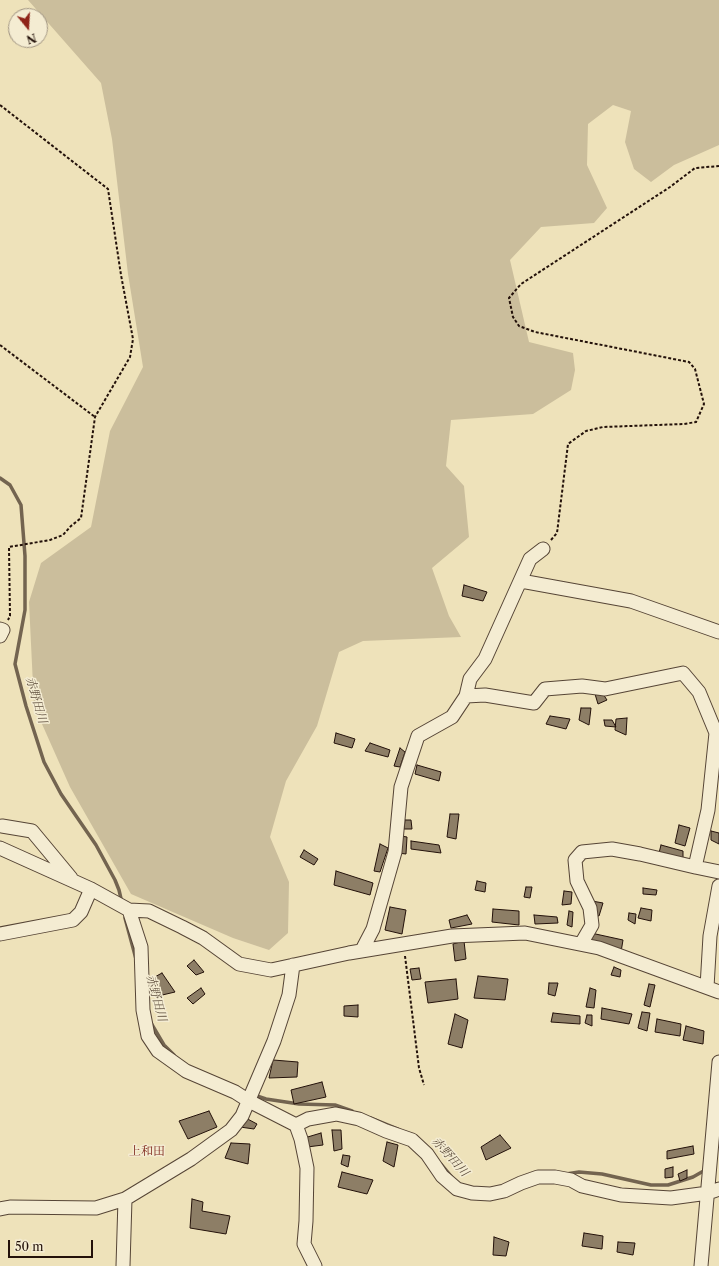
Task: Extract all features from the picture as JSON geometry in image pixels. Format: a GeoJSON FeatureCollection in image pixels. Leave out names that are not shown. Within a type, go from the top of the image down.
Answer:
{"type":"FeatureCollection","features":[{"type":"Feature","properties":{"kind":"street"},"geometry":{"type":"LineString","coordinates":[[362,950],[373,929],[395,852],[401,787],[418,736],[452,717],[466,696],[470,679],[485,660],[530,559],[542,549]]}},
{"type":"Feature","properties":{"kind":"street"},"geometry":{"type":"LineString","coordinates":[[521,581],[631,601],[719,632]]}},
{"type":"Feature","properties":{"kind":"street"},"geometry":{"type":"LineString","coordinates":[[466,696],[485,695],[534,703],[545,689],[582,686],[605,688],[683,673],[699,692],[716,733],[708,810],[695,867]]}},
{"type":"Feature","properties":{"kind":"street"},"geometry":{"type":"LineString","coordinates":[[1,824],[32,831],[73,881]]}},
{"type":"Feature","properties":{"kind":"street"},"geometry":{"type":"LineString","coordinates":[[0,848],[91,889],[129,910],[149,911],[182,927],[203,938],[239,964],[271,970],[362,950],[452,936],[525,933],[599,948],[713,989],[710,936],[719,886]]}},
{"type":"Feature","properties":{"kind":"street"},"geometry":{"type":"LineString","coordinates":[[581,944],[592,925],[590,908],[577,881],[575,860],[582,852],[612,849],[719,872]]}},
{"type":"Feature","properties":{"kind":"street"},"geometry":{"type":"LineString","coordinates":[[0,934],[73,920],[81,912],[91,889]]}},
{"type":"Feature","properties":{"kind":"street"},"geometry":{"type":"LineString","coordinates":[[129,910],[141,946],[143,1010],[148,1036],[158,1051],[186,1071],[235,1092],[249,1101],[296,1125],[301,1139],[307,1168],[304,1244],[315,1266]]}},
{"type":"Feature","properties":{"kind":"street"},"geometry":{"type":"LineString","coordinates":[[0,1209],[10,1207],[96,1208],[125,1199],[191,1158],[231,1130],[242,1116],[274,1041],[290,996],[293,965]]}},
{"type":"Feature","properties":{"kind":"street"},"geometry":{"type":"LineString","coordinates":[[701,1266],[712,1190],[710,1165],[719,1062]]}},
{"type":"Feature","properties":{"kind":"street"},"geometry":{"type":"LineString","coordinates":[[296,1125],[308,1119],[336,1114],[359,1119],[386,1131],[412,1140],[427,1154],[442,1176],[457,1189],[472,1193],[490,1194],[504,1191],[521,1183],[538,1178],[555,1177],[571,1180],[582,1186],[621,1195],[671,1198],[712,1190]]}},
{"type":"Feature","properties":{"kind":"street"},"geometry":{"type":"LineString","coordinates":[[123,1266],[125,1199]]}},
{"type":"Feature","properties":{"kind":"path"},"geometry":{"type":"LineString","coordinates":[[0,105],[108,189],[121,275],[133,338],[130,358],[95,417],[82,518],[71,526],[63,535],[50,540],[10,546],[10,616],[1,632]]}},
{"type":"Feature","properties":{"kind":"path"},"geometry":{"type":"LineString","coordinates":[[542,549],[556,533],[568,444],[586,431],[603,427],[684,424],[696,422],[704,404],[695,369],[689,362],[536,332],[524,328],[519,326],[513,317],[509,298],[521,284],[670,187],[695,168],[719,166]]}},
{"type":"Feature","properties":{"kind":"path"},"geometry":{"type":"LineString","coordinates":[[0,345],[95,417]]}},
{"type":"Feature","properties":{"kind":"path"},"geometry":{"type":"LineString","coordinates":[[404,943],[419,1068],[424,1085]]}},
{"type":"Feature","properties":{"kind":"shaded area"},"geometry":{"type":"Polygon","coordinates":[[[28,0],[719,0],[719,145],[674,165],[651,182],[634,169],[625,142],[631,111],[613,105],[588,124],[587,165],[607,208],[594,223],[541,227],[510,260],[529,342],[573,353],[575,370],[571,390],[533,414],[451,420],[446,466],[464,486],[469,537],[432,568],[449,616],[461,637],[363,641],[339,652],[317,726],[286,781],[270,837],[289,882],[288,933],[269,950],[233,938],[131,894],[70,787],[34,706],[29,602],[41,563],[91,527],[110,431],[143,367],[128,274],[112,139],[101,83],[48,23],[48,8],[35,8],[28,0]]]}},
{"type":"Feature","properties":{"kind":"building"},"geometry":{"type":"Polygon","coordinates":[[[464,585],[487,592],[483,601],[462,596],[464,585]]]}},
{"type":"Feature","properties":{"kind":"building"},"geometry":{"type":"Polygon","coordinates":[[[595,694],[603,694],[607,700],[598,704],[595,694]]]}},
{"type":"Feature","properties":{"kind":"building"},"geometry":{"type":"Polygon","coordinates":[[[581,708],[591,708],[589,725],[579,720],[581,708]]]}},
{"type":"Feature","properties":{"kind":"building"},"geometry":{"type":"Polygon","coordinates":[[[550,716],[570,719],[566,729],[546,724],[550,716]]]}},
{"type":"Feature","properties":{"kind":"building"},"geometry":{"type":"Polygon","coordinates":[[[627,718],[626,735],[615,730],[616,719],[627,718]]]}},
{"type":"Feature","properties":{"kind":"building"},"geometry":{"type":"Polygon","coordinates":[[[604,720],[612,720],[616,727],[605,726],[604,720]]]}},
{"type":"Feature","properties":{"kind":"building"},"geometry":{"type":"Polygon","coordinates":[[[336,733],[355,739],[352,748],[334,743],[336,733]]]}},
{"type":"Feature","properties":{"kind":"building"},"geometry":{"type":"Polygon","coordinates":[[[370,743],[390,750],[388,757],[365,751],[370,743]]]}},
{"type":"Feature","properties":{"kind":"building"},"geometry":{"type":"Polygon","coordinates":[[[400,748],[405,752],[400,767],[394,766],[400,748]]]}},
{"type":"Feature","properties":{"kind":"building"},"geometry":{"type":"Polygon","coordinates":[[[417,765],[441,772],[439,781],[415,774],[417,765]]]}},
{"type":"Feature","properties":{"kind":"building"},"geometry":{"type":"Polygon","coordinates":[[[450,814],[459,814],[456,839],[447,837],[450,814]]]}},
{"type":"Feature","properties":{"kind":"building"},"geometry":{"type":"Polygon","coordinates":[[[405,820],[411,820],[412,829],[404,829],[405,820]]]}},
{"type":"Feature","properties":{"kind":"building"},"geometry":{"type":"Polygon","coordinates":[[[679,825],[690,828],[685,846],[675,843],[679,825]]]}},
{"type":"Feature","properties":{"kind":"building"},"geometry":{"type":"Polygon","coordinates":[[[711,831],[719,833],[719,844],[711,840],[711,831]]]}},
{"type":"Feature","properties":{"kind":"building"},"geometry":{"type":"Polygon","coordinates":[[[401,836],[407,837],[406,854],[398,853],[401,836]]]}},
{"type":"Feature","properties":{"kind":"building"},"geometry":{"type":"Polygon","coordinates":[[[411,841],[439,845],[441,853],[411,849],[411,841]]]}},
{"type":"Feature","properties":{"kind":"building"},"geometry":{"type":"Polygon","coordinates":[[[380,844],[388,848],[380,872],[374,871],[380,844]]]}},
{"type":"Feature","properties":{"kind":"building"},"geometry":{"type":"Polygon","coordinates":[[[661,845],[683,851],[683,860],[659,853],[661,845]]]}},
{"type":"Feature","properties":{"kind":"building"},"geometry":{"type":"Polygon","coordinates":[[[304,850],[318,859],[314,865],[300,857],[304,850]]]}},
{"type":"Feature","properties":{"kind":"building"},"geometry":{"type":"Polygon","coordinates":[[[336,871],[373,883],[370,895],[334,885],[336,871]]]}},
{"type":"Feature","properties":{"kind":"building"},"geometry":{"type":"Polygon","coordinates":[[[477,881],[486,883],[485,892],[475,890],[477,881]]]}},
{"type":"Feature","properties":{"kind":"building"},"geometry":{"type":"Polygon","coordinates":[[[526,887],[532,887],[530,898],[524,897],[526,887]]]}},
{"type":"Feature","properties":{"kind":"building"},"geometry":{"type":"Polygon","coordinates":[[[643,888],[657,890],[656,895],[643,894],[643,888]]]}},
{"type":"Feature","properties":{"kind":"building"},"geometry":{"type":"Polygon","coordinates":[[[564,891],[572,892],[571,904],[562,905],[564,891]]]}},
{"type":"Feature","properties":{"kind":"building"},"geometry":{"type":"Polygon","coordinates":[[[592,901],[603,903],[599,916],[593,915],[592,901]]]}},
{"type":"Feature","properties":{"kind":"building"},"geometry":{"type":"Polygon","coordinates":[[[390,907],[406,910],[402,934],[385,930],[390,907]]]}},
{"type":"Feature","properties":{"kind":"building"},"geometry":{"type":"Polygon","coordinates":[[[641,908],[652,910],[651,921],[638,918],[641,908]]]}},
{"type":"Feature","properties":{"kind":"building"},"geometry":{"type":"Polygon","coordinates":[[[493,909],[519,911],[519,925],[492,922],[493,909]]]}},
{"type":"Feature","properties":{"kind":"building"},"geometry":{"type":"Polygon","coordinates":[[[569,911],[573,912],[572,927],[567,925],[569,911]]]}},
{"type":"Feature","properties":{"kind":"building"},"geometry":{"type":"Polygon","coordinates":[[[629,913],[636,914],[635,924],[628,920],[629,913]]]}},
{"type":"Feature","properties":{"kind":"building"},"geometry":{"type":"Polygon","coordinates":[[[467,915],[472,924],[451,928],[449,920],[467,915]]]}},
{"type":"Feature","properties":{"kind":"building"},"geometry":{"type":"Polygon","coordinates":[[[534,915],[557,917],[558,923],[535,924],[534,915]]]}},
{"type":"Feature","properties":{"kind":"building"},"geometry":{"type":"Polygon","coordinates":[[[591,933],[623,940],[621,952],[589,943],[591,933]]]}},
{"type":"Feature","properties":{"kind":"building"},"geometry":{"type":"Polygon","coordinates":[[[464,941],[466,959],[455,961],[453,944],[464,941]]]}},
{"type":"Feature","properties":{"kind":"building"},"geometry":{"type":"Polygon","coordinates":[[[194,960],[204,972],[196,975],[187,966],[194,960]]]}},
{"type":"Feature","properties":{"kind":"building"},"geometry":{"type":"Polygon","coordinates":[[[614,967],[621,970],[620,977],[611,975],[614,967]]]}},
{"type":"Feature","properties":{"kind":"building"},"geometry":{"type":"Polygon","coordinates":[[[419,968],[421,979],[412,980],[410,969],[419,968]]]}},
{"type":"Feature","properties":{"kind":"building"},"geometry":{"type":"Polygon","coordinates":[[[162,973],[175,992],[158,996],[153,978],[162,973]]]}},
{"type":"Feature","properties":{"kind":"building"},"geometry":{"type":"Polygon","coordinates":[[[478,976],[508,979],[505,1000],[474,998],[478,976]]]}},
{"type":"Feature","properties":{"kind":"building"},"geometry":{"type":"Polygon","coordinates":[[[456,979],[458,999],[428,1003],[425,982],[456,979]]]}},
{"type":"Feature","properties":{"kind":"building"},"geometry":{"type":"Polygon","coordinates":[[[549,983],[558,983],[555,996],[548,994],[549,983]]]}},
{"type":"Feature","properties":{"kind":"building"},"geometry":{"type":"Polygon","coordinates":[[[649,984],[655,985],[650,1007],[644,1005],[649,984]]]}},
{"type":"Feature","properties":{"kind":"building"},"geometry":{"type":"Polygon","coordinates":[[[201,988],[205,994],[193,1004],[187,998],[201,988]]]}},
{"type":"Feature","properties":{"kind":"building"},"geometry":{"type":"Polygon","coordinates":[[[590,988],[596,990],[594,1008],[586,1007],[590,988]]]}},
{"type":"Feature","properties":{"kind":"building"},"geometry":{"type":"Polygon","coordinates":[[[358,1005],[358,1017],[344,1016],[344,1006],[358,1005]]]}},
{"type":"Feature","properties":{"kind":"building"},"geometry":{"type":"Polygon","coordinates":[[[602,1008],[632,1014],[629,1024],[601,1019],[602,1008]]]}},
{"type":"Feature","properties":{"kind":"building"},"geometry":{"type":"Polygon","coordinates":[[[642,1012],[650,1013],[647,1031],[638,1028],[642,1012]]]}},
{"type":"Feature","properties":{"kind":"building"},"geometry":{"type":"Polygon","coordinates":[[[553,1013],[580,1016],[580,1024],[551,1022],[553,1013]]]}},
{"type":"Feature","properties":{"kind":"building"},"geometry":{"type":"Polygon","coordinates":[[[455,1014],[468,1020],[462,1048],[448,1044],[455,1014]]]}},
{"type":"Feature","properties":{"kind":"building"},"geometry":{"type":"Polygon","coordinates":[[[587,1015],[592,1015],[592,1026],[585,1023],[587,1015]]]}},
{"type":"Feature","properties":{"kind":"building"},"geometry":{"type":"Polygon","coordinates":[[[657,1019],[681,1024],[680,1036],[655,1032],[657,1019]]]}},
{"type":"Feature","properties":{"kind":"building"},"geometry":{"type":"Polygon","coordinates":[[[686,1026],[704,1031],[703,1044],[683,1040],[686,1026]]]}},
{"type":"Feature","properties":{"kind":"building"},"geometry":{"type":"Polygon","coordinates":[[[273,1060],[298,1062],[297,1077],[269,1078],[273,1060]]]}},
{"type":"Feature","properties":{"kind":"building"},"geometry":{"type":"Polygon","coordinates":[[[322,1082],[326,1097],[294,1104],[291,1090],[322,1082]]]}},
{"type":"Feature","properties":{"kind":"building"},"geometry":{"type":"Polygon","coordinates":[[[209,1111],[217,1127],[188,1139],[179,1121],[209,1111]]]}},
{"type":"Feature","properties":{"kind":"building"},"geometry":{"type":"Polygon","coordinates":[[[242,1116],[257,1124],[254,1129],[240,1127],[242,1116]]]}},
{"type":"Feature","properties":{"kind":"building"},"geometry":{"type":"Polygon","coordinates":[[[332,1130],[341,1130],[342,1149],[334,1151],[332,1130]]]}},
{"type":"Feature","properties":{"kind":"building"},"geometry":{"type":"Polygon","coordinates":[[[321,1133],[323,1145],[307,1147],[301,1139],[321,1133]]]}},
{"type":"Feature","properties":{"kind":"building"},"geometry":{"type":"Polygon","coordinates":[[[500,1135],[511,1148],[486,1160],[481,1147],[500,1135]]]}},
{"type":"Feature","properties":{"kind":"building"},"geometry":{"type":"Polygon","coordinates":[[[387,1142],[398,1145],[394,1167],[383,1161],[387,1142]]]}},
{"type":"Feature","properties":{"kind":"building"},"geometry":{"type":"Polygon","coordinates":[[[231,1143],[250,1144],[248,1164],[225,1158],[231,1143]]]}},
{"type":"Feature","properties":{"kind":"building"},"geometry":{"type":"Polygon","coordinates":[[[693,1146],[694,1154],[667,1159],[667,1151],[693,1146]]]}},
{"type":"Feature","properties":{"kind":"building"},"geometry":{"type":"Polygon","coordinates":[[[343,1155],[350,1156],[348,1167],[341,1164],[343,1155]]]}},
{"type":"Feature","properties":{"kind":"building"},"geometry":{"type":"Polygon","coordinates":[[[673,1167],[673,1177],[665,1178],[665,1169],[673,1167]]]}},
{"type":"Feature","properties":{"kind":"building"},"geometry":{"type":"Polygon","coordinates":[[[687,1170],[687,1178],[680,1181],[678,1174],[687,1170]]]}},
{"type":"Feature","properties":{"kind":"building"},"geometry":{"type":"Polygon","coordinates":[[[342,1172],[373,1180],[367,1194],[338,1187],[342,1172]]]}},
{"type":"Feature","properties":{"kind":"building"},"geometry":{"type":"Polygon","coordinates":[[[192,1199],[203,1202],[202,1211],[230,1216],[226,1234],[190,1228],[192,1199]]]}},
{"type":"Feature","properties":{"kind":"building"},"geometry":{"type":"Polygon","coordinates":[[[584,1233],[603,1236],[602,1249],[582,1246],[584,1233]]]}},
{"type":"Feature","properties":{"kind":"building"},"geometry":{"type":"Polygon","coordinates":[[[494,1237],[509,1242],[506,1256],[493,1255],[494,1237]]]}},
{"type":"Feature","properties":{"kind":"building"},"geometry":{"type":"Polygon","coordinates":[[[618,1242],[635,1243],[633,1255],[617,1252],[618,1242]]]}},
{"type":"Feature","properties":{"kind":"waterway","name":"赤野田川"},"geometry":{"type":"LineString","coordinates":[[0,478],[10,485],[21,505],[25,556],[25,610],[15,664],[26,706],[44,762],[61,794],[96,845],[115,880],[122,903]]}},
{"type":"Feature","properties":{"kind":"waterway","name":"赤野田川"},"geometry":{"type":"LineString","coordinates":[[125,918],[136,959]]}},
{"type":"Feature","properties":{"kind":"waterway","name":"赤野田川"},"geometry":{"type":"LineString","coordinates":[[151,1023],[164,1045],[174,1055]]}},
{"type":"Feature","properties":{"kind":"waterway","name":"赤野田川"},"geometry":{"type":"LineString","coordinates":[[254,1095],[266,1099],[299,1104],[335,1105],[352,1111]]}},
{"type":"Feature","properties":{"kind":"waterway","name":"赤野田川"},"geometry":{"type":"LineString","coordinates":[[371,1118],[398,1129]]}},
{"type":"Feature","properties":{"kind":"waterway","name":"赤野田川"},"geometry":{"type":"LineString","coordinates":[[441,1164],[451,1176]]}},
{"type":"Feature","properties":{"kind":"waterway","name":"赤野田川"},"geometry":{"type":"LineString","coordinates":[[566,1174],[579,1172],[602,1174],[651,1185],[668,1185],[693,1177],[707,1169]]}},
{"type":"Feature","properties":{"kind":"district","name":"上和田"},"geometry":{"type":"Point","coordinates":[147,1152]}}]}
